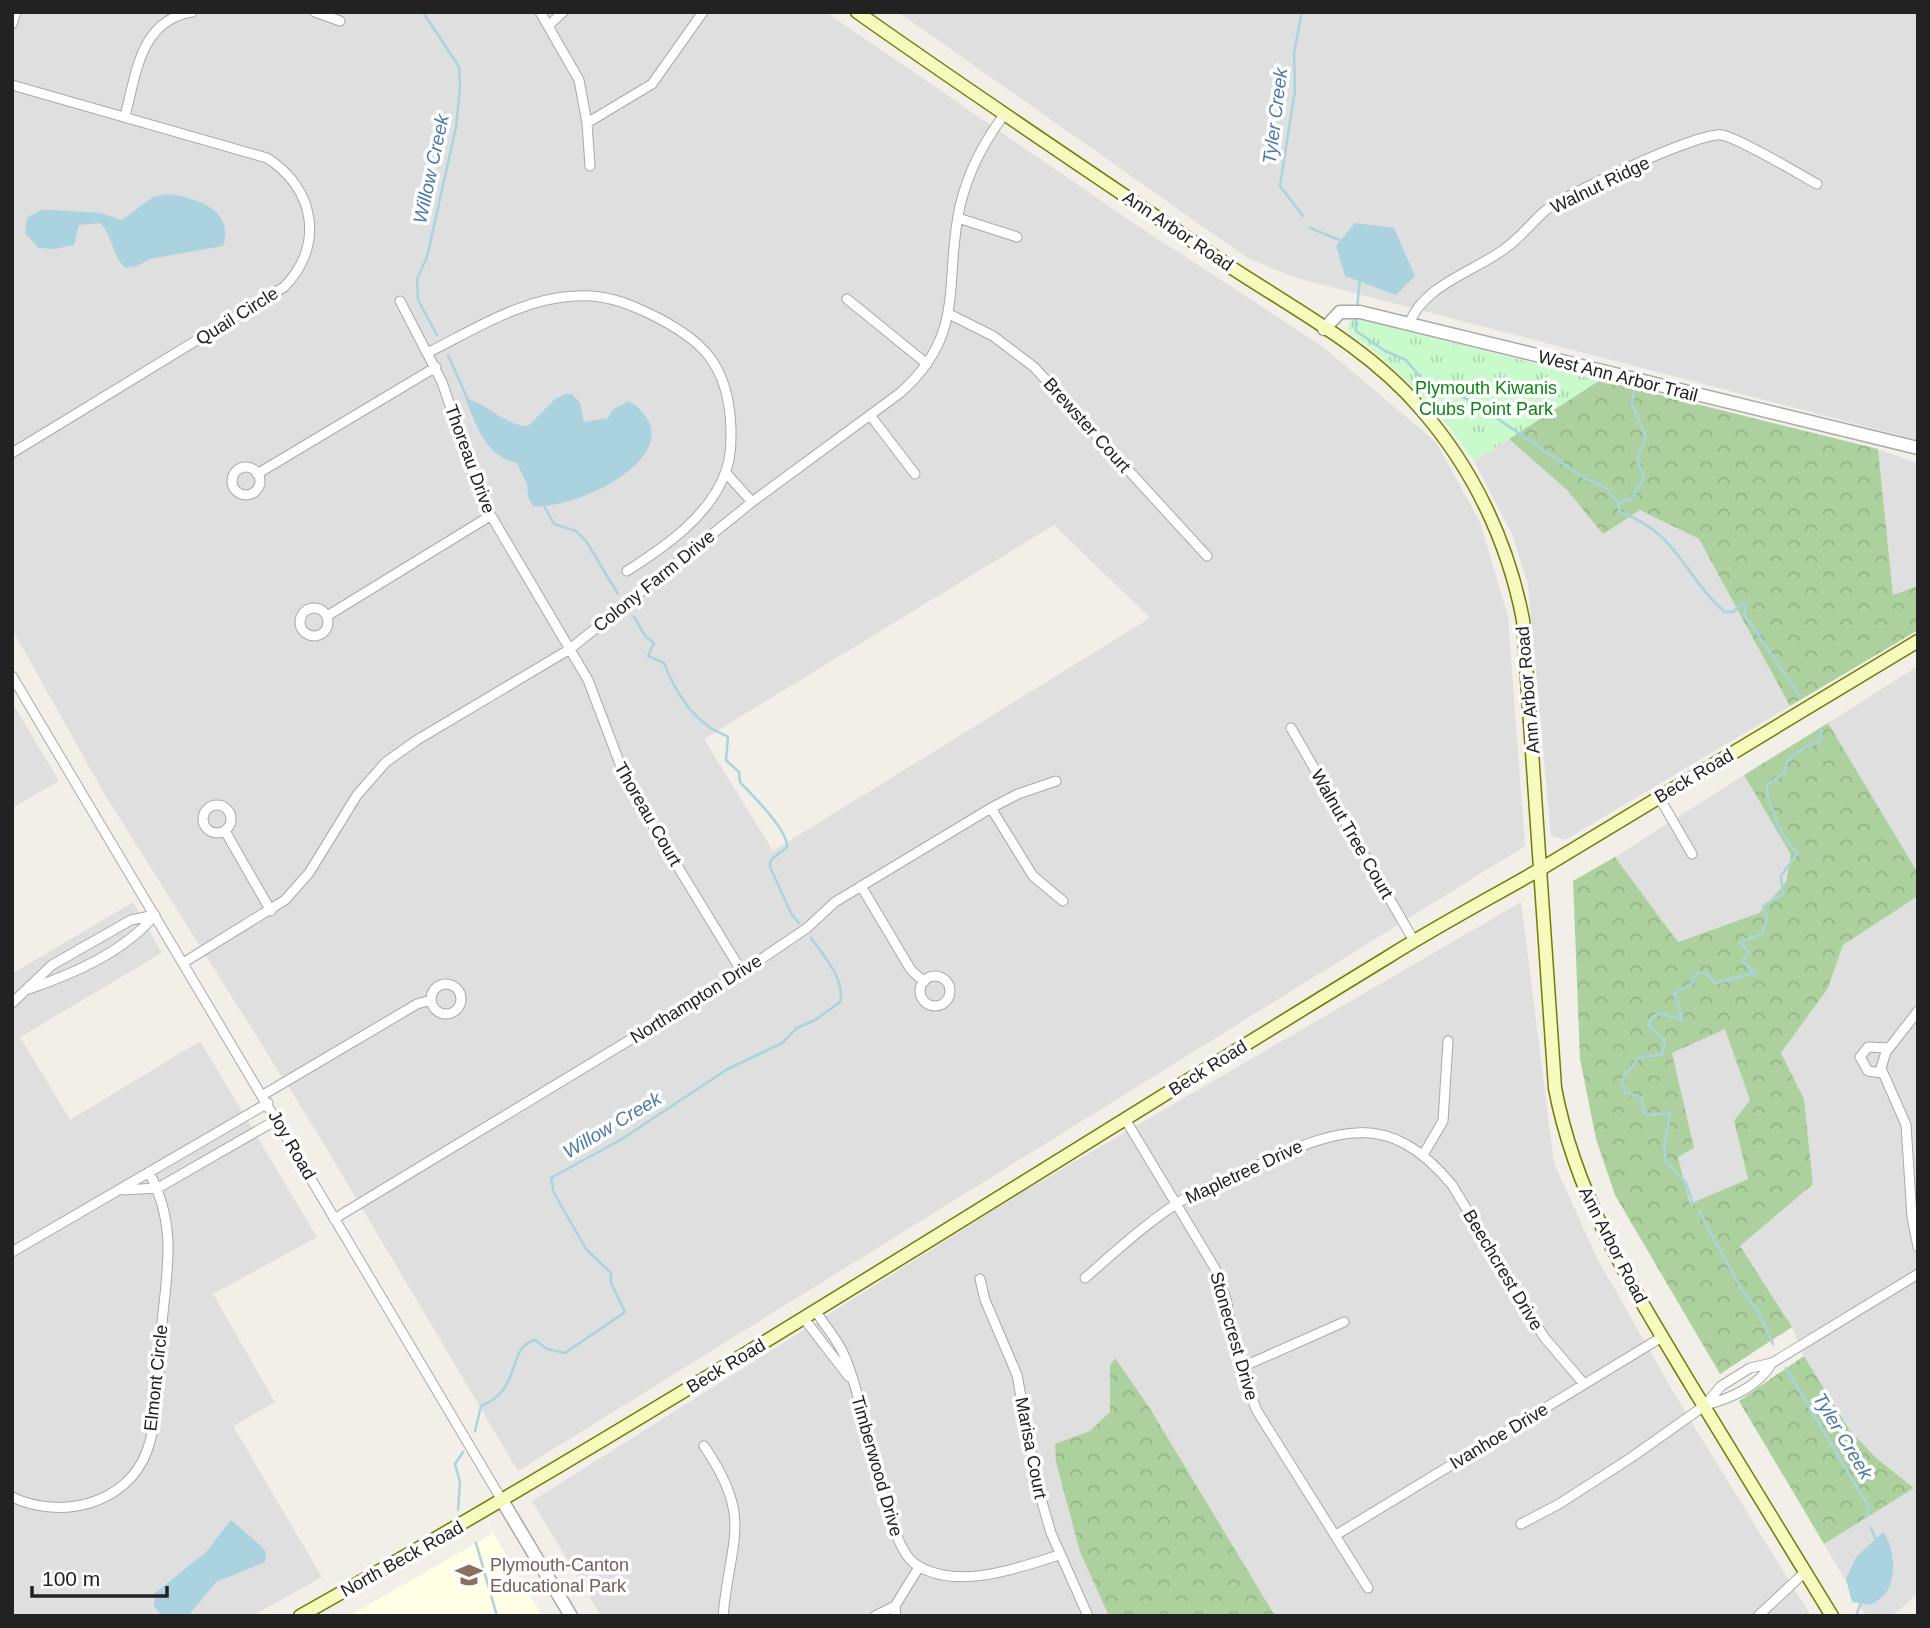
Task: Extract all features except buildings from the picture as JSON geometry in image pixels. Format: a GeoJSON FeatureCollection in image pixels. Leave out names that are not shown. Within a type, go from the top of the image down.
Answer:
{"type":"FeatureCollection","features":[{"type":"Feature","properties":{"kind":"main road","name":"Ann Arbor Road"},"geometry":{"type":"LineString","coordinates":[[857,12],[1004,115],[1373,363],[1419,406],[1462,464],[1494,525],[1518,595],[1523,620],[1555,1088],[1580,1180],[1598,1223],[1662,1337],[1832,1616]]}},
{"type":"Feature","properties":{"kind":"main road","name":"Beck Road"},"geometry":{"type":"LineString","coordinates":[[503,1502],[550,1470],[805,1320],[1414,941],[1541,869],[1918,641]]}},
{"type":"Feature","properties":{"kind":"main road","name":"North Beck Road"},"geometry":{"type":"LineString","coordinates":[[300,1616],[503,1502]]}},
{"type":"Feature","properties":{"kind":"street"},"geometry":{"type":"LineString","coordinates":[[12,24],[16,12]]}},
{"type":"Feature","properties":{"kind":"street"},"geometry":{"type":"LineString","coordinates":[[125,116],[149,38],[165,22],[189,12]]}},
{"type":"Feature","properties":{"kind":"street"},"geometry":{"type":"LineString","coordinates":[[315,12],[341,21]]}},
{"type":"Feature","properties":{"kind":"street"},"geometry":{"type":"LineString","coordinates":[[540,12],[579,80],[587,123],[590,166]]}},
{"type":"Feature","properties":{"kind":"street"},"geometry":{"type":"LineString","coordinates":[[548,26],[562,12]]}},
{"type":"Feature","properties":{"kind":"street"},"geometry":{"type":"LineString","coordinates":[[587,123],[652,84],[703,12]]}},
{"type":"Feature","properties":{"kind":"street","name":"Quail Circle"},"geometry":{"type":"LineString","coordinates":[[12,85],[254,152],[279,166],[297,184],[307,205],[311,228],[306,255],[292,279],[273,296],[12,453]]}},
{"type":"Feature","properties":{"kind":"street","name":"Colony Farm Drive"},"geometry":{"type":"LineString","coordinates":[[183,963],[271,911],[309,873],[357,795],[386,762],[417,740],[570,649],[752,502],[906,388],[927,364],[941,340],[949,314],[958,218],[972,167],[1004,115]]}},
{"type":"Feature","properties":{"kind":"street","name":"Walnut Ridge"},"geometry":{"type":"LineString","coordinates":[[1409,324],[1416,308],[1433,293],[1508,247],[1548,209],[1605,178],[1697,141],[1723,135],[1818,184]]}},
{"type":"Feature","properties":{"kind":"street"},"geometry":{"type":"LineString","coordinates":[[958,218],[1017,237]]}},
{"type":"Feature","properties":{"kind":"street"},"geometry":{"type":"LineString","coordinates":[[429,352],[503,314],[557,298],[593,296],[628,304],[686,332],[703,348],[716,365],[725,388],[731,417],[732,444],[726,473],[710,500],[684,530],[627,571]]}},
{"type":"Feature","properties":{"kind":"street"},"geometry":{"type":"LineString","coordinates":[[846,299],[927,364]]}},
{"type":"Feature","properties":{"kind":"street","name":"Thoreau Drive"},"geometry":{"type":"LineString","coordinates":[[400,301],[436,367],[470,470],[490,516],[570,649]]}},
{"type":"Feature","properties":{"kind":"street","name":"West Ann Arbor Trail"},"geometry":{"type":"LineString","coordinates":[[1324,329],[1340,312],[1356,312],[1918,448]]}},
{"type":"Feature","properties":{"kind":"street","name":"Brewster Court"},"geometry":{"type":"LineString","coordinates":[[949,314],[993,336],[1034,367],[1206,556]]}},
{"type":"Feature","properties":{"kind":"street"},"geometry":{"type":"LineString","coordinates":[[257,474],[436,367]]}},
{"type":"Feature","properties":{"kind":"street"},"geometry":{"type":"LineString","coordinates":[[870,415],[915,474]]}},
{"type":"Feature","properties":{"kind":"street"},"geometry":{"type":"LineString","coordinates":[[726,473],[752,502]]}},
{"type":"Feature","properties":{"kind":"street"},"geometry":{"type":"LineString","coordinates":[[327,616],[490,516]]}},
{"type":"Feature","properties":{"kind":"street","name":"Thoreau Court"},"geometry":{"type":"LineString","coordinates":[[570,649],[596,696],[614,755],[628,785],[742,972]]}},
{"type":"Feature","properties":{"kind":"street","name":"Joy Road"},"geometry":{"type":"LineString","coordinates":[[12,676],[278,1119],[334,1219],[571,1616]]}},
{"type":"Feature","properties":{"kind":"street","name":"Walnut Tree Court"},"geometry":{"type":"LineString","coordinates":[[1291,728],[1414,941]]}},
{"type":"Feature","properties":{"kind":"street","name":"Northampton Drive"},"geometry":{"type":"LineString","coordinates":[[334,1219],[742,972],[807,928],[835,902],[861,886],[991,808],[1018,794],[1056,781]]}},
{"type":"Feature","properties":{"kind":"street"},"geometry":{"type":"LineString","coordinates":[[1659,797],[1692,854]]}},
{"type":"Feature","properties":{"kind":"street"},"geometry":{"type":"LineString","coordinates":[[991,808],[1032,876],[1063,901]]}},
{"type":"Feature","properties":{"kind":"street"},"geometry":{"type":"LineString","coordinates":[[225,831],[271,911]]}},
{"type":"Feature","properties":{"kind":"street"},"geometry":{"type":"LineString","coordinates":[[861,886],[911,970],[923,982]]}},
{"type":"Feature","properties":{"kind":"street"},"geometry":{"type":"LineString","coordinates":[[27,990],[59,979],[93,961],[140,933],[155,915]]}},
{"type":"Feature","properties":{"kind":"street"},"geometry":{"type":"LineString","coordinates":[[12,1003],[52,965],[131,920],[155,915]]}},
{"type":"Feature","properties":{"kind":"street"},"geometry":{"type":"LineString","coordinates":[[12,1252],[124,1190],[417,1004],[431,1000]]}},
{"type":"Feature","properties":{"kind":"street"},"geometry":{"type":"LineString","coordinates":[[1918,1011],[1883,1056],[1881,1073],[1906,1125],[1918,1247]]}},
{"type":"Feature","properties":{"kind":"street"},"geometry":{"type":"LineString","coordinates":[[1423,1155],[1443,1121],[1448,1041]]}},
{"type":"Feature","properties":{"kind":"street"},"geometry":{"type":"LineString","coordinates":[[1881,1073],[1868,1071],[1860,1057],[1868,1047],[1889,1048]]}},
{"type":"Feature","properties":{"kind":"street"},"geometry":{"type":"LineString","coordinates":[[124,1190],[158,1188],[278,1119]]}},
{"type":"Feature","properties":{"kind":"street","name":"Stonecrest Drive"},"geometry":{"type":"LineString","coordinates":[[1125,1119],[1178,1203],[1220,1280],[1240,1368],[1266,1427],[1368,1588]]}},
{"type":"Feature","properties":{"kind":"street"},"geometry":{"type":"LineString","coordinates":[[217,1133],[227,1149]]}},
{"type":"Feature","properties":{"kind":"street","name":"Mapletree Drive"},"geometry":{"type":"LineString","coordinates":[[1085,1278],[1178,1203],[1308,1142],[1333,1134],[1378,1135],[1402,1143],[1423,1155]]}},
{"type":"Feature","properties":{"kind":"street"},"geometry":{"type":"LineString","coordinates":[[183,1153],[192,1169]]}},
{"type":"Feature","properties":{"kind":"street","name":"Beechcrest Drive"},"geometry":{"type":"LineString","coordinates":[[1423,1155],[1452,1185],[1544,1337],[1584,1384]]}},
{"type":"Feature","properties":{"kind":"street","name":"Elmont Circle"},"geometry":{"type":"LineString","coordinates":[[12,1497],[27,1504],[56,1509],[90,1503],[121,1486],[147,1453],[157,1386],[169,1230],[163,1198],[149,1172]]}},
{"type":"Feature","properties":{"kind":"street"},"geometry":{"type":"LineString","coordinates":[[1521,1524],[1599,1479],[1704,1406],[1721,1386],[1750,1368],[1772,1363],[1918,1275]]}},
{"type":"Feature","properties":{"kind":"street","name":"Marisa Court"},"geometry":{"type":"LineString","coordinates":[[980,1279],[985,1300],[1017,1375],[1037,1485],[1059,1555],[1088,1616]]}},
{"type":"Feature","properties":{"kind":"street","name":"Timberwood Drive"},"geometry":{"type":"LineString","coordinates":[[817,1312],[843,1352],[861,1404],[897,1541],[904,1554],[919,1567]]}},
{"type":"Feature","properties":{"kind":"street","name":"Timberwood Drive"},"geometry":{"type":"LineString","coordinates":[[805,1320],[852,1381]]}},
{"type":"Feature","properties":{"kind":"street"},"geometry":{"type":"LineString","coordinates":[[1240,1368],[1344,1322]]}},
{"type":"Feature","properties":{"kind":"street","name":"Ivanhoe Drive"},"geometry":{"type":"LineString","coordinates":[[1336,1535],[1662,1337]]}},
{"type":"Feature","properties":{"kind":"street"},"geometry":{"type":"LineString","coordinates":[[1704,1406],[1729,1399],[1757,1381],[1772,1363]]}},
{"type":"Feature","properties":{"kind":"street"},"geometry":{"type":"LineString","coordinates":[[704,1446],[723,1473],[736,1511],[737,1533],[723,1616]]}},
{"type":"Feature","properties":{"kind":"street"},"geometry":{"type":"LineString","coordinates":[[875,1616],[895,1611],[919,1567],[954,1575],[984,1575],[1059,1555]]}},
{"type":"Feature","properties":{"kind":"street"},"geometry":{"type":"LineString","coordinates":[[1758,1616],[1805,1572]]}},
{"type":"Feature","properties":{"kind":"shaded area"},"geometry":{"type":"Polygon","coordinates":[[[12,12],[826,12],[1132,222],[1322,346],[1436,442],[1480,522],[1508,617],[1525,846],[518,1471],[318,1134],[105,795],[12,629],[12,12]],[[1054,525],[704,739],[773,851],[1150,618],[1054,525]]]}},
{"type":"Feature","properties":{"kind":"shaded area"},"geometry":{"type":"Polygon","coordinates":[[[898,12],[1918,12],[1918,440],[1293,277],[1246,257],[898,12]]]}},
{"type":"Feature","properties":{"kind":"shaded area"},"geometry":{"type":"Polygon","coordinates":[[[1509,439],[1567,490],[1603,533],[1640,510],[1699,539],[1790,706],[1565,840],[1551,836],[1528,585],[1512,534],[1474,461],[1509,439]]]}},
{"type":"Feature","properties":{"kind":"shaded area"},"geometry":{"type":"Polygon","coordinates":[[[1878,449],[1918,464],[1918,586],[1893,596],[1878,449]]]}},
{"type":"Feature","properties":{"kind":"shaded area"},"geometry":{"type":"Polygon","coordinates":[[[1918,666],[1918,873],[1828,723],[1918,666]]]}},
{"type":"Feature","properties":{"kind":"shaded area"},"geometry":{"type":"Polygon","coordinates":[[[12,702],[59,781],[12,808],[12,702]]]}},
{"type":"Feature","properties":{"kind":"shaded area"},"geometry":{"type":"Polygon","coordinates":[[[1744,775],[1791,855],[1786,882],[1759,913],[1678,942],[1615,857],[1744,775]]]}},
{"type":"Feature","properties":{"kind":"shaded area"},"geometry":{"type":"Polygon","coordinates":[[[1918,896],[1918,1594],[1892,1616],[1866,1616],[1824,1544],[1914,1488],[1876,1458],[1849,1428],[1804,1356],[1792,1327],[1739,1246],[1813,1184],[1804,1099],[1781,1053],[1828,988],[1843,945],[1918,896]]]}},
{"type":"Feature","properties":{"kind":"shaded area"},"geometry":{"type":"Polygon","coordinates":[[[133,902],[162,953],[20,1037],[70,1120],[200,1041],[317,1237],[213,1294],[275,1402],[233,1426],[322,1577],[252,1616],[12,1616],[12,974],[133,902]]]}},
{"type":"Feature","properties":{"kind":"shaded area"},"geometry":{"type":"Polygon","coordinates":[[[1521,902],[1554,1163],[1597,1258],[1681,1405],[1811,1616],[601,1616],[532,1501],[1026,1190],[1521,902]]]}},
{"type":"Feature","properties":{"kind":"shaded area"},"geometry":{"type":"Polygon","coordinates":[[[1726,1028],[1750,1100],[1734,1122],[1748,1180],[1690,1205],[1678,1156],[1672,1053],[1726,1028]]]}},
{"type":"Feature","properties":{"kind":"shaded area","name":"Plymouth-Canton Educational Park"},"geometry":{"type":"Polygon","coordinates":[[[486,1521],[542,1616],[349,1616],[492,1534],[486,1521]]]}},
{"type":"Feature","properties":{"kind":"green space","name":"Plymouth Kiwanis Clubs Point Park"},"geometry":{"type":"Polygon","coordinates":[[[1354,318],[1600,380],[1474,461],[1418,391],[1349,332],[1349,323],[1354,318]]]}},
{"type":"Feature","properties":{"kind":"green space"},"geometry":{"type":"Polygon","coordinates":[[[1600,380],[1878,449],[1893,595],[1918,586],[1918,630],[1790,706],[1699,539],[1640,510],[1603,534],[1567,490],[1509,439],[1600,380]]]}},
{"type":"Feature","properties":{"kind":"green space"},"geometry":{"type":"Polygon","coordinates":[[[1828,723],[1918,873],[1918,896],[1843,945],[1828,988],[1781,1053],[1804,1099],[1813,1184],[1740,1246],[1792,1327],[1720,1374],[1615,1195],[1596,1139],[1580,1059],[1573,881],[1615,857],[1678,942],[1759,913],[1786,882],[1791,855],[1744,775],[1828,723]],[[1725,1029],[1672,1053],[1694,1148],[1678,1157],[1690,1204],[1748,1179],[1734,1121],[1750,1100],[1725,1029]]]}},
{"type":"Feature","properties":{"kind":"green space"},"geometry":{"type":"Polygon","coordinates":[[[1804,1356],[1849,1429],[1876,1458],[1914,1488],[1824,1544],[1739,1401],[1804,1356]]]}},
{"type":"Feature","properties":{"kind":"green space"},"geometry":{"type":"Polygon","coordinates":[[[1115,1358],[1149,1407],[1275,1616],[1109,1616],[1080,1552],[1056,1462],[1055,1444],[1090,1431],[1110,1412],[1110,1366],[1115,1358]]]}},
{"type":"Feature","properties":{"kind":"water"},"geometry":{"type":"Polygon","coordinates":[[[168,194],[201,202],[218,214],[225,233],[223,246],[150,259],[137,266],[125,268],[100,223],[79,225],[74,245],[54,249],[38,248],[25,233],[27,218],[41,210],[100,213],[122,220],[153,197],[168,194]]]}},
{"type":"Feature","properties":{"kind":"water"},"geometry":{"type":"Polygon","coordinates":[[[1355,223],[1394,228],[1415,276],[1396,295],[1345,276],[1336,246],[1355,223]]]}},
{"type":"Feature","properties":{"kind":"water"},"geometry":{"type":"Polygon","coordinates":[[[572,394],[580,403],[584,422],[608,418],[613,409],[629,401],[648,419],[651,438],[643,457],[626,473],[603,488],[553,505],[533,506],[517,463],[506,460],[490,447],[478,429],[465,398],[511,422],[528,426],[555,399],[572,394]]]}},
{"type":"Feature","properties":{"kind":"water"},"geometry":{"type":"Polygon","coordinates":[[[231,1520],[262,1547],[266,1552],[265,1562],[216,1582],[188,1616],[162,1616],[154,1606],[155,1593],[206,1552],[231,1520]]]}},
{"type":"Feature","properties":{"kind":"water"},"geometry":{"type":"Polygon","coordinates":[[[1883,1532],[1890,1546],[1893,1563],[1889,1588],[1871,1605],[1852,1602],[1846,1579],[1856,1557],[1883,1532]]]}},
{"type":"Feature","properties":{"kind":"waterway","name":"Willow Creek"},"geometry":{"type":"LineString","coordinates":[[423,12],[459,67],[460,88],[456,127],[427,257],[417,279],[418,300],[437,335]]}},
{"type":"Feature","properties":{"kind":"waterway","name":"Tyler Creek"},"geometry":{"type":"LineString","coordinates":[[1302,12],[1294,53],[1295,90],[1280,186],[1303,216]]}},
{"type":"Feature","properties":{"kind":"waterway","name":"Tyler Creek"},"geometry":{"type":"LineString","coordinates":[[1310,228],[1342,241]]}},
{"type":"Feature","properties":{"kind":"waterway","name":"Tyler Creek"},"geometry":{"type":"LineString","coordinates":[[1357,309],[1360,278]]}},
{"type":"Feature","properties":{"kind":"waterway","name":"Tyler Creek"},"geometry":{"type":"LineString","coordinates":[[1356,316],[1356,331],[1385,351],[1406,360],[1422,379],[1437,383],[1479,406],[1584,478],[1606,488],[1618,503],[1620,512],[1640,521],[1669,544],[1699,584],[1725,612],[1733,612],[1743,603],[1746,605],[1744,614],[1800,696]]}},
{"type":"Feature","properties":{"kind":"waterway","name":"Willow Creek"},"geometry":{"type":"LineString","coordinates":[[448,355],[468,400]]}},
{"type":"Feature","properties":{"kind":"waterway"},"geometry":{"type":"LineString","coordinates":[[1618,503],[1631,499],[1644,478],[1637,459],[1646,437],[1632,404],[1634,391]]}},
{"type":"Feature","properties":{"kind":"waterway","name":"Willow Creek"},"geometry":{"type":"LineString","coordinates":[[543,504],[554,524],[576,531],[586,541],[618,594]]}},
{"type":"Feature","properties":{"kind":"waterway","name":"Willow Creek"},"geometry":{"type":"LineString","coordinates":[[634,617],[646,637],[654,643],[648,656],[664,663],[676,689],[700,720],[728,737],[726,760],[739,772],[740,782],[782,832],[787,847],[771,860],[770,867],[791,913],[799,923]]}},
{"type":"Feature","properties":{"kind":"waterway","name":"Tyler Creek"},"geometry":{"type":"LineString","coordinates":[[1693,1205],[1686,1183],[1666,1161],[1664,1146],[1670,1113],[1645,1115],[1641,1097],[1625,1092],[1622,1080],[1639,1057],[1662,1055],[1665,1041],[1649,1027],[1649,1022],[1658,1013],[1683,1020],[1674,994],[1691,984],[1697,973],[1706,973],[1715,983],[1755,973],[1743,961],[1749,952],[1740,942],[1762,934],[1767,919],[1763,906],[1783,894],[1781,876],[1798,852],[1787,841],[1777,822],[1769,801],[1767,785],[1785,772],[1787,762],[1798,752],[1821,740],[1821,731]]}},
{"type":"Feature","properties":{"kind":"waterway","name":"Willow Creek"},"geometry":{"type":"LineString","coordinates":[[475,1431],[481,1406],[503,1390],[520,1351],[526,1344],[535,1340],[547,1349],[565,1353],[625,1312],[611,1283],[611,1273],[586,1249],[554,1193],[551,1178],[622,1139],[726,1070],[782,1043],[797,1028],[815,1020],[840,1002],[837,977],[811,938]]}},
{"type":"Feature","properties":{"kind":"waterway","name":"Tyler Creek"},"geometry":{"type":"LineString","coordinates":[[1699,1211],[1740,1287],[1758,1312],[1773,1344]]}},
{"type":"Feature","properties":{"kind":"waterway","name":"Tyler Creek"},"geometry":{"type":"LineString","coordinates":[[1786,1368],[1870,1509],[1865,1518]]}},
{"type":"Feature","properties":{"kind":"waterway","name":"Willow Creek"},"geometry":{"type":"LineString","coordinates":[[458,1510],[460,1482],[455,1464],[463,1452]]}},
{"type":"Feature","properties":{"kind":"waterway","name":"Tyler Creek"},"geometry":{"type":"LineString","coordinates":[[1871,1528],[1875,1538]]}},
{"type":"Feature","properties":{"kind":"waterway","name":"Willow Creek"},"geometry":{"type":"LineString","coordinates":[[476,1543],[497,1616]]}},
{"type":"Feature","properties":{"kind":"waterway","name":"Tyler Creek"},"geometry":{"type":"LineString","coordinates":[[1856,1616],[1861,1603]]}},
{"type":"Feature","properties":{"kind":"place","name":"Plymouth-Canton Educational Park"},"geometry":{"type":"Point","coordinates":[469,1575]}}]}
